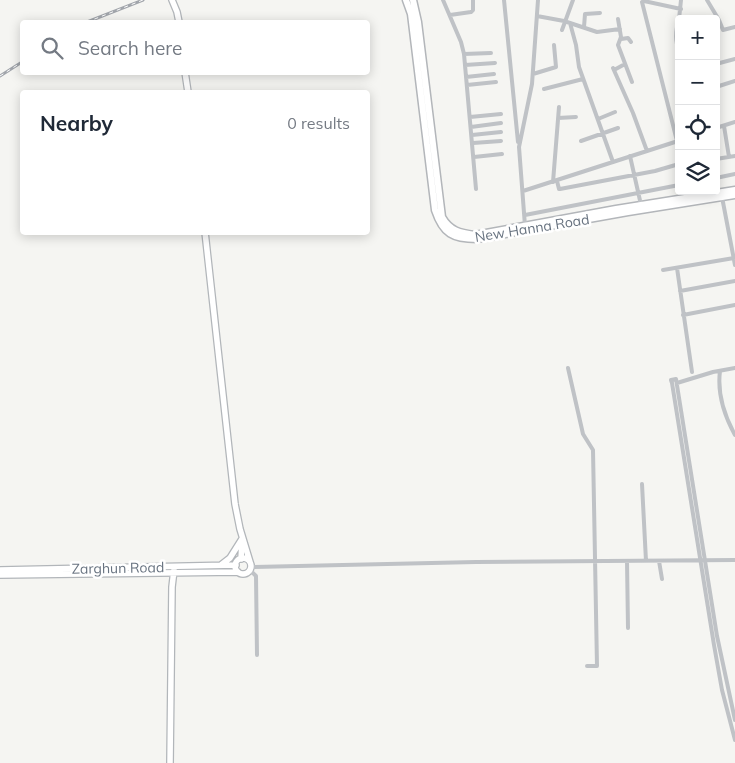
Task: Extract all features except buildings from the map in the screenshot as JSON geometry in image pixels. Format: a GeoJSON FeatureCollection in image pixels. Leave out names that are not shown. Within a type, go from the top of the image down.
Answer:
{"type":"FeatureCollection","features":[{"type":"Feature","properties":{"kind":"main road","name":"New Hanna Road"},"geometry":{"type":"LineString","coordinates":[[406,0],[411,14],[435,210],[439,222],[445,231],[464,239],[477,239],[525,228]]}},
{"type":"Feature","properties":{"kind":"main road","name":"New Hanna Road"},"geometry":{"type":"LineString","coordinates":[[413,0],[418,22],[442,218],[448,227],[455,231],[475,235],[641,208],[735,190]]}},
{"type":"Feature","properties":{"kind":"main road","name":"New Hanna Road"},"geometry":{"type":"LineString","coordinates":[[641,208],[735,195]]}},
{"type":"Feature","properties":{"kind":"street"},"geometry":{"type":"LineString","coordinates":[[172,0],[178,12],[179,20]]}},
{"type":"Feature","properties":{"kind":"street"},"geometry":{"type":"LineString","coordinates":[[443,0],[461,42],[464,54],[476,189]]}},
{"type":"Feature","properties":{"kind":"street"},"geometry":{"type":"LineString","coordinates":[[450,15],[471,12],[474,10],[473,0]]}},
{"type":"Feature","properties":{"kind":"street"},"geometry":{"type":"LineString","coordinates":[[504,0],[525,228]]}},
{"type":"Feature","properties":{"kind":"street"},"geometry":{"type":"LineString","coordinates":[[519,147],[532,84],[538,0]]}},
{"type":"Feature","properties":{"kind":"street"},"geometry":{"type":"LineString","coordinates":[[562,30],[573,0]]}},
{"type":"Feature","properties":{"kind":"street"},"geometry":{"type":"LineString","coordinates":[[679,15],[682,0]]}},
{"type":"Feature","properties":{"kind":"street"},"geometry":{"type":"LineString","coordinates":[[707,0],[723,30],[735,27]]}},
{"type":"Feature","properties":{"kind":"street"},"geometry":{"type":"LineString","coordinates":[[675,130],[641,1],[680,9]]}},
{"type":"Feature","properties":{"kind":"street"},"geometry":{"type":"LineString","coordinates":[[584,27],[585,14],[600,13]]}},
{"type":"Feature","properties":{"kind":"street"},"geometry":{"type":"LineString","coordinates":[[537,16],[570,22],[601,32],[620,29]]}},
{"type":"Feature","properties":{"kind":"street"},"geometry":{"type":"LineString","coordinates":[[618,19],[621,39],[618,45],[632,82]]}},
{"type":"Feature","properties":{"kind":"street"},"geometry":{"type":"LineString","coordinates":[[570,22],[579,67],[613,162]]}},
{"type":"Feature","properties":{"kind":"street"},"geometry":{"type":"LineString","coordinates":[[621,39],[628,38],[631,42]]}},
{"type":"Feature","properties":{"kind":"street"},"geometry":{"type":"LineString","coordinates":[[533,74],[556,67],[554,44]]}},
{"type":"Feature","properties":{"kind":"street"},"geometry":{"type":"LineString","coordinates":[[464,54],[491,53]]}},
{"type":"Feature","properties":{"kind":"street"},"geometry":{"type":"LineString","coordinates":[[720,63],[735,59]]}},
{"type":"Feature","properties":{"kind":"street"},"geometry":{"type":"LineString","coordinates":[[465,65],[495,63]]}},
{"type":"Feature","properties":{"kind":"street"},"geometry":{"type":"LineString","coordinates":[[626,64],[613,69],[647,150]]}},
{"type":"Feature","properties":{"kind":"street"},"geometry":{"type":"LineString","coordinates":[[466,76],[494,74]]}},
{"type":"Feature","properties":{"kind":"street"},"geometry":{"type":"LineString","coordinates":[[185,75],[188,90]]}},
{"type":"Feature","properties":{"kind":"street"},"geometry":{"type":"LineString","coordinates":[[544,89],[583,79]]}},
{"type":"Feature","properties":{"kind":"street"},"geometry":{"type":"LineString","coordinates":[[720,86],[735,81]]}},
{"type":"Feature","properties":{"kind":"street"},"geometry":{"type":"LineString","coordinates":[[467,85],[496,82]]}},
{"type":"Feature","properties":{"kind":"street"},"geometry":{"type":"LineString","coordinates":[[559,107],[555,181],[560,189],[675,165]]}},
{"type":"Feature","properties":{"kind":"street"},"geometry":{"type":"LineString","coordinates":[[598,118],[615,112]]}},
{"type":"Feature","properties":{"kind":"street"},"geometry":{"type":"LineString","coordinates":[[470,116],[502,114]]}},
{"type":"Feature","properties":{"kind":"street"},"geometry":{"type":"LineString","coordinates":[[558,118],[576,117]]}},
{"type":"Feature","properties":{"kind":"street"},"geometry":{"type":"LineString","coordinates":[[720,127],[735,122]]}},
{"type":"Feature","properties":{"kind":"street"},"geometry":{"type":"LineString","coordinates":[[471,126],[501,124]]}},
{"type":"Feature","properties":{"kind":"street"},"geometry":{"type":"LineString","coordinates":[[724,126],[729,158]]}},
{"type":"Feature","properties":{"kind":"street"},"geometry":{"type":"LineString","coordinates":[[581,140],[618,128]]}},
{"type":"Feature","properties":{"kind":"street"},"geometry":{"type":"LineString","coordinates":[[472,135],[501,132]]}},
{"type":"Feature","properties":{"kind":"street"},"geometry":{"type":"LineString","coordinates":[[473,143],[501,141]]}},
{"type":"Feature","properties":{"kind":"street"},"geometry":{"type":"LineString","coordinates":[[523,191],[675,142]]}},
{"type":"Feature","properties":{"kind":"street"},"geometry":{"type":"LineString","coordinates":[[474,157],[502,154]]}},
{"type":"Feature","properties":{"kind":"street"},"geometry":{"type":"LineString","coordinates":[[630,156],[641,208]]}},
{"type":"Feature","properties":{"kind":"street"},"geometry":{"type":"LineString","coordinates":[[720,159],[735,156]]}},
{"type":"Feature","properties":{"kind":"street"},"geometry":{"type":"LineString","coordinates":[[720,177],[735,174]]}},
{"type":"Feature","properties":{"kind":"street"},"geometry":{"type":"LineString","coordinates":[[525,215],[675,186]]}},
{"type":"Feature","properties":{"kind":"street"},"geometry":{"type":"LineString","coordinates":[[722,197],[735,264]]}},
{"type":"Feature","properties":{"kind":"street"},"geometry":{"type":"LineString","coordinates":[[0,575],[174,570],[238,572],[245,574],[250,566],[235,504],[205,235]]}},
{"type":"Feature","properties":{"kind":"street"},"geometry":{"type":"LineString","coordinates":[[663,270],[734,258]]}},
{"type":"Feature","properties":{"kind":"street"},"geometry":{"type":"LineString","coordinates":[[677,268],[692,372]]}},
{"type":"Feature","properties":{"kind":"street"},"geometry":{"type":"LineString","coordinates":[[680,292],[735,281]]}},
{"type":"Feature","properties":{"kind":"street"},"geometry":{"type":"LineString","coordinates":[[683,314],[735,305]]}},
{"type":"Feature","properties":{"kind":"street"},"geometry":{"type":"LineString","coordinates":[[568,368],[582,434],[593,450],[597,666],[587,666]]}},
{"type":"Feature","properties":{"kind":"street"},"geometry":{"type":"LineString","coordinates":[[735,368],[677,384],[676,379],[671,380],[716,636],[735,720]]}},
{"type":"Feature","properties":{"kind":"street"},"geometry":{"type":"LineString","coordinates":[[720,371],[719,390],[722,406],[735,435]]}},
{"type":"Feature","properties":{"kind":"street"},"geometry":{"type":"LineString","coordinates":[[642,484],[646,561]]}},
{"type":"Feature","properties":{"kind":"street"},"geometry":{"type":"LineString","coordinates":[[238,572],[236,565],[241,559],[242,538]]}},
{"type":"Feature","properties":{"kind":"street"},"geometry":{"type":"LineString","coordinates":[[221,565],[230,558],[242,538]]}},
{"type":"Feature","properties":{"kind":"street"},"geometry":{"type":"LineString","coordinates":[[241,559],[246,559],[256,576],[258,654]]}},
{"type":"Feature","properties":{"kind":"street"},"geometry":{"type":"LineString","coordinates":[[703,560],[716,659],[735,740]]}},
{"type":"Feature","properties":{"kind":"street"},"geometry":{"type":"LineString","coordinates":[[250,566],[735,560]]}},
{"type":"Feature","properties":{"kind":"street"},"geometry":{"type":"LineString","coordinates":[[627,561],[628,628]]}},
{"type":"Feature","properties":{"kind":"street"},"geometry":{"type":"LineString","coordinates":[[659,561],[662,579]]}},
{"type":"Feature","properties":{"kind":"street","name":"Zarghun Road"},"geometry":{"type":"LineString","coordinates":[[0,570],[174,570],[236,565]]}},
{"type":"Feature","properties":{"kind":"street"},"geometry":{"type":"LineString","coordinates":[[170,763],[172,587],[174,570]]}},
{"type":"Feature","properties":{"kind":"railway"},"geometry":{"type":"LineString","coordinates":[[92,20],[143,0]]}},
{"type":"Feature","properties":{"kind":"railway"},"geometry":{"type":"LineString","coordinates":[[0,76],[20,63]]}}]}
